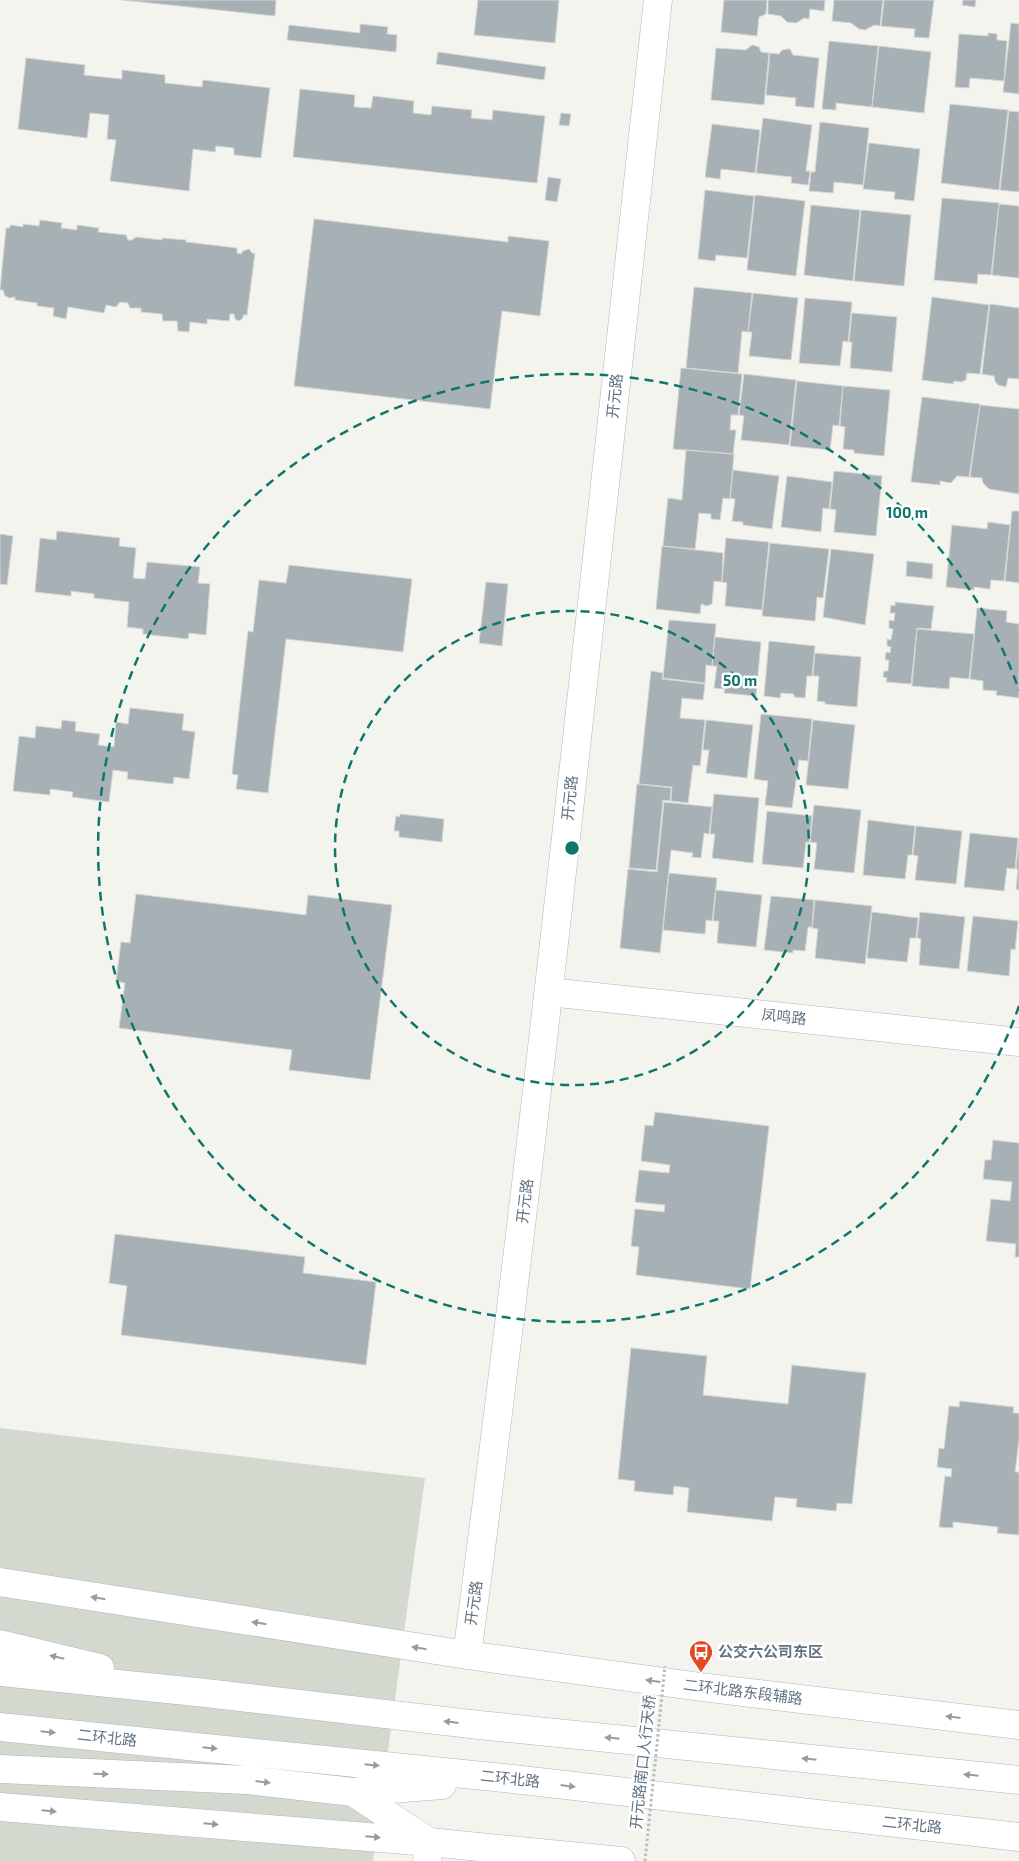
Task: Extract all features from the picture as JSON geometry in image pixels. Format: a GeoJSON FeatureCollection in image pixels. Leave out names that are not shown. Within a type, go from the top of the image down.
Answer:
{"type":"FeatureCollection","features":[{"type":"Feature","properties":{"kind":"main road","name":"开元路"},"geometry":{"type":"LineString","coordinates":[[467,1656],[505,1373],[549,992],[658,0]]}},
{"type":"Feature","properties":{"kind":"main road","name":"凤鸣路"},"geometry":{"type":"LineString","coordinates":[[549,992],[1019,1042]]}},
{"type":"Feature","properties":{"kind":"main road","name":"二环北路东段辅路"},"geometry":{"type":"LineString","coordinates":[[0,1582],[467,1656],[701,1688],[1019,1725]]}},
{"type":"Feature","properties":{"kind":"main road"},"geometry":{"type":"LineString","coordinates":[[0,1644],[206,1693]]}},
{"type":"Feature","properties":{"kind":"main road"},"geometry":{"type":"LineString","coordinates":[[0,1672],[206,1693],[479,1725],[1019,1780]]}},
{"type":"Feature","properties":{"kind":"main road","name":"二环北路"},"geometry":{"type":"LineString","coordinates":[[0,1727],[513,1779],[1019,1837]]}},
{"type":"Feature","properties":{"kind":"main road"},"geometry":{"type":"LineString","coordinates":[[0,1769],[247,1780],[354,1792],[513,1779]]}},
{"type":"Feature","properties":{"kind":"main road"},"geometry":{"type":"LineString","coordinates":[[354,1792],[428,1851]]}},
{"type":"Feature","properties":{"kind":"main road"},"geometry":{"type":"LineString","coordinates":[[0,1807],[428,1851],[621,1861]]}},
{"type":"Feature","properties":{"kind":"path","name":"开元路南口人行天桥"},"geometry":{"type":"LineString","coordinates":[[645,1861],[665,1666]]}},
{"type":"Feature","properties":{"kind":"shaded area"},"geometry":{"type":"Polygon","coordinates":[[[0,1428],[425,1478],[373,1861],[0,1861],[0,1428]]]}},
{"type":"Feature","properties":{"kind":"building"},"geometry":{"type":"Polygon","coordinates":[[[122,0],[276,0],[275,16],[122,0]]]}},
{"type":"Feature","properties":{"kind":"building"},"geometry":{"type":"Polygon","coordinates":[[[478,0],[559,0],[555,43],[474,35],[478,0]]]}},
{"type":"Feature","properties":{"kind":"building"},"geometry":{"type":"Polygon","coordinates":[[[724,0],[767,0],[766,14],[759,17],[757,36],[721,32],[724,0]]]}},
{"type":"Feature","properties":{"kind":"building"},"geometry":{"type":"Polygon","coordinates":[[[768,0],[825,0],[824,11],[810,9],[809,19],[804,18],[796,23],[787,22],[781,16],[768,14],[768,0]]]}},
{"type":"Feature","properties":{"kind":"building"},"geometry":{"type":"Polygon","coordinates":[[[834,0],[883,0],[880,26],[874,25],[865,30],[859,29],[851,23],[832,21],[834,0]]]}},
{"type":"Feature","properties":{"kind":"building"},"geometry":{"type":"Polygon","coordinates":[[[884,0],[934,0],[929,38],[914,37],[915,29],[881,26],[884,0]]]}},
{"type":"Feature","properties":{"kind":"building"},"geometry":{"type":"Polygon","coordinates":[[[963,0],[976,0],[975,7],[962,5],[963,0]]]}},
{"type":"Feature","properties":{"kind":"building"},"geometry":{"type":"Polygon","coordinates":[[[1011,23],[1019,24],[1019,94],[1003,92],[1011,23]]]}},
{"type":"Feature","properties":{"kind":"building"},"geometry":{"type":"Polygon","coordinates":[[[360,24],[388,27],[387,34],[397,35],[396,52],[287,40],[289,25],[360,33],[360,24]]]}},
{"type":"Feature","properties":{"kind":"building"},"geometry":{"type":"Polygon","coordinates":[[[988,33],[997,34],[997,40],[1007,41],[1004,81],[970,78],[969,88],[955,87],[959,34],[988,36],[988,33]]]}},
{"type":"Feature","properties":{"kind":"building"},"geometry":{"type":"Polygon","coordinates":[[[829,41],[878,46],[872,107],[836,103],[836,110],[822,109],[829,41]]]}},
{"type":"Feature","properties":{"kind":"building"},"geometry":{"type":"Polygon","coordinates":[[[752,45],[759,47],[761,52],[769,53],[764,105],[711,100],[716,48],[746,50],[752,45]]]}},
{"type":"Feature","properties":{"kind":"building"},"geometry":{"type":"Polygon","coordinates":[[[879,46],[931,52],[924,113],[872,107],[879,46]]]}},
{"type":"Feature","properties":{"kind":"building"},"geometry":{"type":"Polygon","coordinates":[[[790,49],[793,55],[819,58],[814,108],[795,106],[796,98],[766,95],[770,53],[779,54],[782,50],[790,49]]]}},
{"type":"Feature","properties":{"kind":"building"},"geometry":{"type":"Polygon","coordinates":[[[438,52],[546,67],[544,80],[436,64],[438,52]]]}},
{"type":"Feature","properties":{"kind":"building"},"geometry":{"type":"Polygon","coordinates":[[[26,58],[85,65],[84,75],[122,79],[122,70],[165,75],[165,83],[202,87],[203,80],[270,88],[261,158],[234,155],[234,148],[216,146],[215,152],[193,149],[189,191],[110,181],[116,140],[107,139],[109,115],[90,113],[87,138],[18,129],[26,58]]]}},
{"type":"Feature","properties":{"kind":"building"},"geometry":{"type":"Polygon","coordinates":[[[300,89],[355,95],[354,107],[371,108],[373,96],[414,101],[413,113],[431,115],[432,106],[472,110],[471,118],[492,120],[493,110],[545,116],[537,183],[293,157],[300,89]]]}},
{"type":"Feature","properties":{"kind":"building"},"geometry":{"type":"Polygon","coordinates":[[[950,104],[1008,110],[999,190],[941,183],[950,104]]]}},
{"type":"Feature","properties":{"kind":"building"},"geometry":{"type":"Polygon","coordinates":[[[1009,111],[1019,112],[1019,192],[1000,190],[1009,111]]]}},
{"type":"Feature","properties":{"kind":"building"},"geometry":{"type":"Polygon","coordinates":[[[561,113],[571,114],[569,126],[559,125],[561,113]]]}},
{"type":"Feature","properties":{"kind":"building"},"geometry":{"type":"Polygon","coordinates":[[[763,118],[812,125],[806,171],[810,171],[808,185],[791,183],[792,177],[756,173],[763,118]]]}},
{"type":"Feature","properties":{"kind":"building"},"geometry":{"type":"Polygon","coordinates":[[[820,122],[869,128],[863,185],[834,182],[833,193],[809,191],[811,172],[815,172],[820,122]]]}},
{"type":"Feature","properties":{"kind":"building"},"geometry":{"type":"Polygon","coordinates":[[[712,124],[760,130],[755,173],[721,169],[720,179],[705,177],[712,124]]]}},
{"type":"Feature","properties":{"kind":"building"},"geometry":{"type":"Polygon","coordinates":[[[869,143],[920,149],[914,201],[894,199],[895,192],[863,189],[869,143]]]}},
{"type":"Feature","properties":{"kind":"building"},"geometry":{"type":"Polygon","coordinates":[[[548,177],[561,179],[557,202],[545,200],[548,177]]]}},
{"type":"Feature","properties":{"kind":"building"},"geometry":{"type":"Polygon","coordinates":[[[705,190],[754,196],[747,258],[716,255],[715,261],[698,259],[705,190]]]}},
{"type":"Feature","properties":{"kind":"building"},"geometry":{"type":"Polygon","coordinates":[[[755,195],[805,201],[796,276],[747,270],[755,195]]]}},
{"type":"Feature","properties":{"kind":"building"},"geometry":{"type":"Polygon","coordinates":[[[942,198],[999,203],[991,275],[978,274],[977,284],[934,280],[942,198]]]}},
{"type":"Feature","properties":{"kind":"building"},"geometry":{"type":"Polygon","coordinates":[[[999,204],[1019,206],[1019,278],[992,275],[999,204]]]}},
{"type":"Feature","properties":{"kind":"building"},"geometry":{"type":"Polygon","coordinates":[[[811,205],[860,210],[853,281],[804,275],[811,205]]]}},
{"type":"Feature","properties":{"kind":"building"},"geometry":{"type":"Polygon","coordinates":[[[861,210],[911,215],[904,286],[854,281],[861,210]]]}},
{"type":"Feature","properties":{"kind":"building"},"geometry":{"type":"Polygon","coordinates":[[[314,219],[508,242],[508,236],[549,241],[540,316],[502,311],[490,409],[294,386],[314,219]]]}},
{"type":"Feature","properties":{"kind":"building"},"geometry":{"type":"Polygon","coordinates":[[[40,220],[62,223],[61,228],[77,230],[77,225],[99,228],[98,232],[126,235],[128,240],[136,237],[186,240],[186,242],[237,248],[237,253],[241,254],[249,249],[253,254],[255,253],[247,315],[243,315],[243,318],[239,321],[235,319],[234,314],[230,314],[229,321],[207,319],[207,324],[190,322],[189,332],[178,331],[177,321],[163,321],[162,314],[141,312],[141,308],[130,308],[128,303],[120,302],[116,307],[106,305],[104,313],[68,307],[66,319],[53,316],[54,308],[37,306],[37,303],[15,300],[15,297],[5,296],[3,290],[0,290],[6,228],[9,228],[11,225],[23,227],[23,224],[39,226],[40,220]]]}},
{"type":"Feature","properties":{"kind":"building"},"geometry":{"type":"Polygon","coordinates":[[[694,287],[752,293],[748,332],[742,331],[738,373],[686,368],[694,287]]]}},
{"type":"Feature","properties":{"kind":"building"},"geometry":{"type":"Polygon","coordinates":[[[753,293],[798,298],[791,360],[749,356],[752,332],[748,332],[753,293]]]}},
{"type":"Feature","properties":{"kind":"building"},"geometry":{"type":"Polygon","coordinates":[[[932,297],[989,305],[980,374],[967,373],[966,380],[961,382],[954,381],[953,384],[922,380],[932,297]]]}},
{"type":"Feature","properties":{"kind":"building"},"geometry":{"type":"Polygon","coordinates":[[[805,298],[852,302],[848,342],[843,341],[840,366],[799,363],[805,298]]]}},
{"type":"Feature","properties":{"kind":"building"},"geometry":{"type":"Polygon","coordinates":[[[990,304],[1019,308],[1019,379],[1008,378],[1006,387],[998,385],[994,376],[982,374],[990,304]]]}},
{"type":"Feature","properties":{"kind":"building"},"geometry":{"type":"Polygon","coordinates":[[[852,313],[897,317],[892,372],[850,368],[852,342],[849,342],[852,313]]]}},
{"type":"Feature","properties":{"kind":"building"},"geometry":{"type":"Polygon","coordinates":[[[681,368],[742,374],[738,415],[731,415],[730,430],[736,430],[733,454],[673,449],[681,368]]]}},
{"type":"Feature","properties":{"kind":"building"},"geometry":{"type":"Polygon","coordinates":[[[744,374],[796,380],[789,445],[741,440],[744,416],[739,415],[744,374]]]}},
{"type":"Feature","properties":{"kind":"building"},"geometry":{"type":"Polygon","coordinates":[[[797,381],[843,386],[839,426],[833,425],[830,450],[790,446],[797,381]]]}},
{"type":"Feature","properties":{"kind":"building"},"geometry":{"type":"Polygon","coordinates":[[[843,386],[890,390],[884,456],[854,453],[854,450],[843,449],[845,427],[840,426],[843,386]]]}},
{"type":"Feature","properties":{"kind":"building"},"geometry":{"type":"Polygon","coordinates":[[[922,397],[980,404],[969,477],[957,476],[951,483],[940,481],[940,485],[911,482],[922,397]]]}},
{"type":"Feature","properties":{"kind":"building"},"geometry":{"type":"Polygon","coordinates":[[[980,405],[1019,409],[1019,494],[989,489],[983,483],[982,478],[970,477],[980,405]]]}},
{"type":"Feature","properties":{"kind":"building"},"geometry":{"type":"Polygon","coordinates":[[[686,450],[734,454],[730,499],[723,498],[720,520],[711,519],[711,514],[699,513],[695,549],[663,546],[668,498],[682,500],[686,450]]]}},
{"type":"Feature","properties":{"kind":"building"},"geometry":{"type":"Polygon","coordinates":[[[733,470],[779,476],[772,529],[743,525],[743,522],[732,521],[735,499],[730,498],[733,470]]]}},
{"type":"Feature","properties":{"kind":"building"},"geometry":{"type":"Polygon","coordinates":[[[834,471],[882,476],[876,536],[834,532],[836,510],[830,509],[834,471]]]}},
{"type":"Feature","properties":{"kind":"building"},"geometry":{"type":"Polygon","coordinates":[[[787,476],[832,482],[829,509],[823,508],[821,532],[781,527],[787,476]]]}},
{"type":"Feature","properties":{"kind":"building"},"geometry":{"type":"Polygon","coordinates":[[[1012,511],[1019,511],[1019,583],[1005,581],[1012,511]]]}},
{"type":"Feature","properties":{"kind":"building"},"geometry":{"type":"Polygon","coordinates":[[[988,522],[1010,525],[1004,581],[991,580],[990,589],[974,587],[974,590],[946,587],[952,525],[987,529],[988,522]]]}},
{"type":"Feature","properties":{"kind":"building"},"geometry":{"type":"Polygon","coordinates":[[[57,531],[120,538],[119,546],[136,548],[133,578],[145,579],[147,562],[200,567],[198,583],[210,584],[206,635],[189,633],[188,639],[143,634],[143,629],[127,627],[129,602],[94,598],[94,594],[71,591],[71,596],[35,592],[40,538],[56,540],[57,531]]]}},
{"type":"Feature","properties":{"kind":"building"},"geometry":{"type":"Polygon","coordinates":[[[0,534],[13,536],[7,585],[0,584],[0,534]]]}},
{"type":"Feature","properties":{"kind":"building"},"geometry":{"type":"Polygon","coordinates":[[[726,538],[769,542],[762,610],[725,606],[727,583],[722,582],[726,538]]]}},
{"type":"Feature","properties":{"kind":"building"},"geometry":{"type":"Polygon","coordinates":[[[770,543],[829,549],[823,598],[817,597],[815,621],[762,616],[770,543]]]}},
{"type":"Feature","properties":{"kind":"building"},"geometry":{"type":"Polygon","coordinates":[[[662,546],[723,553],[722,582],[714,581],[712,604],[707,606],[701,604],[700,614],[656,609],[662,546]]]}},
{"type":"Feature","properties":{"kind":"building"},"geometry":{"type":"Polygon","coordinates":[[[831,549],[874,554],[865,625],[823,617],[831,549]]]}},
{"type":"Feature","properties":{"kind":"building"},"geometry":{"type":"Polygon","coordinates":[[[907,561],[933,564],[932,579],[906,576],[907,561]]]}},
{"type":"Feature","properties":{"kind":"building"},"geometry":{"type":"Polygon","coordinates":[[[289,565],[412,579],[403,652],[286,639],[268,793],[236,789],[238,775],[232,774],[248,631],[253,632],[259,580],[286,583],[289,565]]]}},
{"type":"Feature","properties":{"kind":"building"},"geometry":{"type":"Polygon","coordinates":[[[486,582],[508,584],[502,646],[479,643],[486,582]]]}},
{"type":"Feature","properties":{"kind":"building"},"geometry":{"type":"Polygon","coordinates":[[[895,602],[934,606],[931,629],[917,628],[911,684],[886,682],[887,678],[883,677],[884,671],[888,671],[889,660],[885,660],[886,652],[890,653],[891,647],[887,646],[887,639],[891,640],[893,629],[889,628],[889,620],[894,621],[895,613],[890,613],[891,605],[895,606],[895,602]]]}},
{"type":"Feature","properties":{"kind":"building"},"geometry":{"type":"Polygon","coordinates":[[[977,608],[1007,611],[1006,622],[1019,624],[1019,698],[996,695],[997,691],[983,690],[983,681],[970,679],[977,608]]]}},
{"type":"Feature","properties":{"kind":"building"},"geometry":{"type":"Polygon","coordinates":[[[669,620],[716,624],[712,666],[706,665],[705,683],[663,678],[669,620]]]}},
{"type":"Feature","properties":{"kind":"building"},"geometry":{"type":"Polygon","coordinates":[[[917,629],[974,634],[969,679],[950,677],[949,689],[912,686],[917,629]]]}},
{"type":"Feature","properties":{"kind":"building"},"geometry":{"type":"Polygon","coordinates":[[[715,637],[761,642],[756,696],[724,693],[725,689],[714,688],[717,666],[712,666],[715,637]]]}},
{"type":"Feature","properties":{"kind":"building"},"geometry":{"type":"Polygon","coordinates":[[[769,641],[815,646],[812,676],[807,676],[805,698],[794,697],[794,694],[781,693],[780,698],[764,696],[769,641]]]}},
{"type":"Feature","properties":{"kind":"building"},"geometry":{"type":"Polygon","coordinates":[[[815,653],[861,657],[857,707],[825,704],[825,702],[817,701],[819,676],[813,676],[815,653]]]}},
{"type":"Feature","properties":{"kind":"building"},"geometry":{"type":"Polygon","coordinates":[[[651,671],[663,673],[662,679],[705,684],[703,700],[682,698],[680,718],[705,720],[700,766],[693,765],[688,803],[671,801],[672,787],[639,784],[651,671]]]}},
{"type":"Feature","properties":{"kind":"building"},"geometry":{"type":"Polygon","coordinates":[[[130,708],[184,714],[182,730],[195,732],[189,779],[174,777],[173,784],[127,779],[128,772],[113,770],[109,802],[72,797],[73,792],[50,789],[50,795],[13,791],[19,736],[35,738],[36,726],[61,729],[62,720],[76,722],[75,731],[100,734],[98,745],[114,747],[116,722],[128,724],[130,708]]]}},
{"type":"Feature","properties":{"kind":"building"},"geometry":{"type":"Polygon","coordinates":[[[761,714],[812,719],[808,761],[799,760],[792,808],[765,805],[768,781],[754,779],[761,714]]]}},
{"type":"Feature","properties":{"kind":"building"},"geometry":{"type":"Polygon","coordinates":[[[706,720],[753,725],[747,778],[706,773],[709,750],[703,750],[706,720]]]}},
{"type":"Feature","properties":{"kind":"building"},"geometry":{"type":"Polygon","coordinates":[[[813,720],[855,725],[848,789],[806,785],[813,720]]]}},
{"type":"Feature","properties":{"kind":"building"},"geometry":{"type":"Polygon","coordinates":[[[637,784],[671,788],[670,801],[663,800],[656,870],[629,868],[637,784]]]}},
{"type":"Feature","properties":{"kind":"building"},"geometry":{"type":"Polygon","coordinates":[[[714,794],[759,798],[753,863],[712,858],[715,834],[710,834],[714,794]]]}},
{"type":"Feature","properties":{"kind":"building"},"geometry":{"type":"Polygon","coordinates":[[[664,802],[712,807],[709,834],[704,833],[701,858],[692,857],[693,853],[671,850],[660,953],[620,948],[628,869],[657,872],[664,802]]]}},
{"type":"Feature","properties":{"kind":"building"},"geometry":{"type":"Polygon","coordinates":[[[814,805],[861,810],[854,873],[814,869],[817,843],[810,842],[814,805]]]}},
{"type":"Feature","properties":{"kind":"building"},"geometry":{"type":"Polygon","coordinates":[[[767,811],[812,816],[809,843],[806,842],[803,868],[762,864],[767,811]]]}},
{"type":"Feature","properties":{"kind":"building"},"geometry":{"type":"Polygon","coordinates":[[[400,814],[444,819],[442,842],[399,837],[399,831],[394,831],[396,816],[400,817],[400,814]]]}},
{"type":"Feature","properties":{"kind":"building"},"geometry":{"type":"Polygon","coordinates":[[[868,820],[915,826],[912,855],[908,855],[905,879],[863,875],[868,820]]]}},
{"type":"Feature","properties":{"kind":"building"},"geometry":{"type":"Polygon","coordinates":[[[916,826],[962,831],[956,884],[915,880],[918,856],[913,855],[916,826]]]}},
{"type":"Feature","properties":{"kind":"building"},"geometry":{"type":"Polygon","coordinates":[[[970,833],[1018,838],[1015,869],[1007,868],[1004,891],[964,887],[970,833]]]}},
{"type":"Feature","properties":{"kind":"building"},"geometry":{"type":"Polygon","coordinates":[[[1019,839],[1019,890],[1016,889],[1018,869],[1016,869],[1019,839]]]}},
{"type":"Feature","properties":{"kind":"building"},"geometry":{"type":"Polygon","coordinates":[[[669,873],[717,878],[712,921],[706,920],[705,934],[663,930],[669,873]]]}},
{"type":"Feature","properties":{"kind":"building"},"geometry":{"type":"Polygon","coordinates":[[[716,890],[762,895],[756,947],[717,943],[719,921],[713,921],[716,890]]]}},
{"type":"Feature","properties":{"kind":"building"},"geometry":{"type":"Polygon","coordinates":[[[136,894],[306,915],[308,895],[392,905],[370,1080],[289,1070],[292,1050],[119,1028],[125,983],[116,981],[121,942],[130,943],[136,894]]]}},
{"type":"Feature","properties":{"kind":"building"},"geometry":{"type":"Polygon","coordinates":[[[771,896],[814,900],[812,927],[808,927],[805,951],[793,950],[793,953],[764,950],[771,896]]]}},
{"type":"Feature","properties":{"kind":"building"},"geometry":{"type":"Polygon","coordinates":[[[815,900],[872,906],[865,964],[815,958],[818,929],[812,928],[815,900]]]}},
{"type":"Feature","properties":{"kind":"building"},"geometry":{"type":"Polygon","coordinates":[[[872,912],[918,918],[916,938],[910,938],[907,962],[867,958],[872,912]]]}},
{"type":"Feature","properties":{"kind":"building"},"geometry":{"type":"Polygon","coordinates":[[[920,912],[965,917],[959,969],[919,965],[921,939],[917,938],[920,912]]]}},
{"type":"Feature","properties":{"kind":"building"},"geometry":{"type":"Polygon","coordinates":[[[973,916],[1018,921],[1015,950],[1011,949],[1009,976],[967,971],[973,916]]]}},
{"type":"Feature","properties":{"kind":"building"},"geometry":{"type":"Polygon","coordinates":[[[655,1112],[769,1126],[750,1289],[636,1275],[639,1247],[631,1246],[635,1209],[664,1212],[665,1205],[635,1202],[639,1170],[669,1173],[670,1165],[641,1161],[645,1125],[653,1126],[655,1112]]]}},
{"type":"Feature","properties":{"kind":"building"},"geometry":{"type":"Polygon","coordinates":[[[993,1140],[1019,1143],[1019,1257],[1015,1257],[1016,1244],[986,1241],[991,1199],[1010,1201],[1012,1182],[983,1179],[985,1160],[991,1160],[993,1140]]]}},
{"type":"Feature","properties":{"kind":"building"},"geometry":{"type":"Polygon","coordinates":[[[115,1234],[305,1257],[303,1273],[376,1282],[366,1365],[121,1335],[127,1286],[109,1283],[115,1234]]]}},
{"type":"Feature","properties":{"kind":"building"},"geometry":{"type":"Polygon","coordinates":[[[631,1348],[707,1356],[703,1395],[788,1404],[792,1365],[866,1373],[852,1504],[837,1503],[836,1511],[796,1507],[797,1499],[775,1497],[772,1521],[687,1512],[689,1488],[674,1486],[673,1495],[634,1491],[635,1481],[618,1479],[631,1348]]]}},
{"type":"Feature","properties":{"kind":"building"},"geometry":{"type":"Polygon","coordinates":[[[960,1401],[1014,1407],[1013,1413],[1019,1413],[1019,1440],[1015,1472],[1019,1472],[1019,1535],[997,1533],[998,1527],[953,1522],[953,1528],[939,1527],[945,1476],[951,1477],[952,1469],[937,1467],[939,1448],[944,1449],[949,1406],[959,1407],[960,1401]]]}},
{"type":"Feature","properties":{"kind":"place","name":"公交六公司东区"},"geometry":{"type":"Point","coordinates":[701,1673]}}]}
